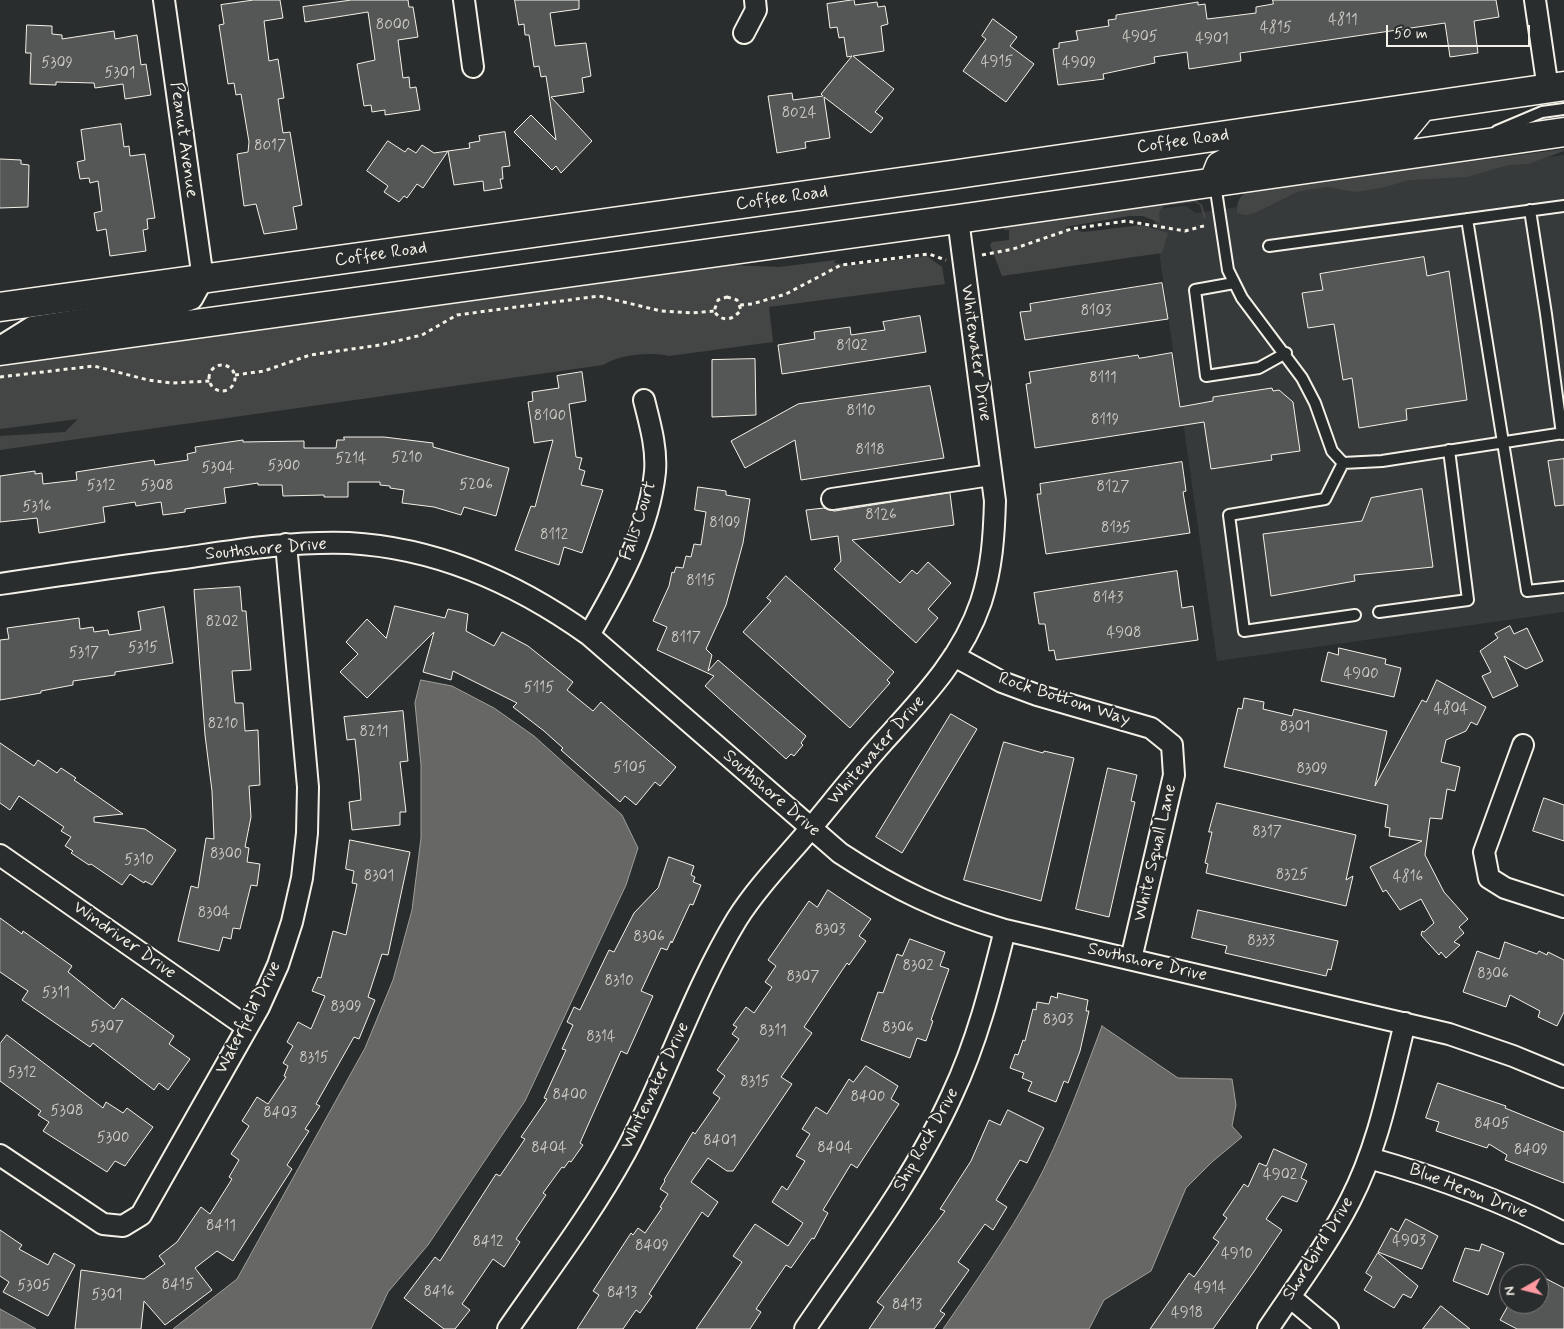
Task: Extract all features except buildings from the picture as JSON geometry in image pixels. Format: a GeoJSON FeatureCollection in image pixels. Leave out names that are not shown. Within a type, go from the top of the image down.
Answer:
{"type":"FeatureCollection","features":[{"type":"Feature","properties":{"kind":"main road","name":"Coffee Road"},"geometry":{"type":"LineString","coordinates":[[0,307],[961,174],[1422,107],[1559,95]]}},
{"type":"Feature","properties":{"kind":"main road"},"geometry":{"type":"LineString","coordinates":[[1214,181],[1220,166],[1239,156],[1403,130],[1422,107]]}},
{"type":"Feature","properties":{"kind":"main road"},"geometry":{"type":"LineString","coordinates":[[0,349],[958,219],[1564,132]]}},
{"type":"Feature","properties":{"kind":"street","name":"Peanut Avenue"},"geometry":{"type":"LineString","coordinates":[[164,0],[203,279]]}},
{"type":"Feature","properties":{"kind":"street"},"geometry":{"type":"LineString","coordinates":[[464,0],[473,67]]}},
{"type":"Feature","properties":{"kind":"street"},"geometry":{"type":"LineString","coordinates":[[744,33],[756,10],[755,0]]}},
{"type":"Feature","properties":{"kind":"street"},"geometry":{"type":"LineString","coordinates":[[1535,0],[1559,95]]}},
{"type":"Feature","properties":{"kind":"street","name":"Whitewater Drive"},"geometry":{"type":"LineString","coordinates":[[508,1329],[602,1192],[626,1152],[715,958],[738,918],[765,881],[811,829],[851,778],[936,683],[954,656],[980,604],[989,571],[994,538],[995,501],[958,219]]}},
{"type":"Feature","properties":{"kind":"street"},"geometry":{"type":"LineString","coordinates":[[0,349],[32,327],[176,305],[192,298],[203,279]]}},
{"type":"Feature","properties":{"kind":"street","name":"Falls Court"},"geometry":{"type":"LineString","coordinates":[[589,634],[613,594],[628,561],[646,508],[655,472],[654,436],[644,400]]}},
{"type":"Feature","properties":{"kind":"street"},"geometry":{"type":"LineString","coordinates":[[832,499],[991,475]]}},
{"type":"Feature","properties":{"kind":"street","name":"Southshore Drive"},"geometry":{"type":"LineString","coordinates":[[0,584],[286,544],[349,544],[395,549],[432,557],[476,571],[518,590],[558,612],[589,634],[840,853],[878,878],[918,900],[961,917],[1005,930],[1405,1023],[1513,1056],[1564,1077]]}},
{"type":"Feature","properties":{"kind":"street","name":"Waterfield Drive"},"geometry":{"type":"LineString","coordinates":[[0,1155],[102,1224],[123,1226],[141,1215],[247,1027],[278,965],[292,922],[302,878],[307,833],[308,787],[286,544]]}},
{"type":"Feature","properties":{"kind":"street","name":"Rock Bottom Way"},"geometry":{"type":"LineString","coordinates":[[954,656],[1002,682],[1037,695],[1151,728],[1172,745]]}},
{"type":"Feature","properties":{"kind":"street","name":"White Squall Lane"},"geometry":{"type":"LineString","coordinates":[[1131,959],[1174,775],[1172,745]]}},
{"type":"Feature","properties":{"kind":"street"},"geometry":{"type":"LineString","coordinates":[[1523,745],[1484,852],[1489,878],[1505,888],[1564,907]]}},
{"type":"Feature","properties":{"kind":"street","name":"Windriver Drive"},"geometry":{"type":"LineString","coordinates":[[0,856],[247,1027]]}},
{"type":"Feature","properties":{"kind":"street","name":"Ship Rock Drive"},"geometry":{"type":"LineString","coordinates":[[805,1329],[925,1150],[948,1103],[979,1025],[990,992],[1005,930]]}},
{"type":"Feature","properties":{"kind":"street","name":"Shorebird Drive"},"geometry":{"type":"LineString","coordinates":[[1268,1329],[1328,1240],[1351,1200],[1369,1158],[1405,1023]]}},
{"type":"Feature","properties":{"kind":"street","name":"Blue Heron Drive"},"geometry":{"type":"LineString","coordinates":[[1369,1158],[1421,1172],[1476,1192],[1564,1233]]}},
{"type":"Feature","properties":{"kind":"street"},"geometry":{"type":"LineString","coordinates":[[1290,1297],[1328,1329]]}},
{"type":"Feature","properties":{"kind":"lane"},"geometry":{"type":"LineString","coordinates":[[1467,145],[1542,112],[1559,95]]}},
{"type":"Feature","properties":{"kind":"lane"},"geometry":{"type":"LineString","coordinates":[[1214,181],[1228,270],[1234,283],[1262,327],[1286,353],[1315,403],[1332,451],[1344,463],[1382,461],[1563,433],[1530,210]]}},
{"type":"Feature","properties":{"kind":"lane"},"geometry":{"type":"LineString","coordinates":[[1268,246],[1564,206]]}},
{"type":"Feature","properties":{"kind":"lane"},"geometry":{"type":"LineString","coordinates":[[1467,219],[1527,591],[1564,587]]}},
{"type":"Feature","properties":{"kind":"lane"},"geometry":{"type":"LineString","coordinates":[[1234,283],[1195,290],[1206,376],[1259,368],[1286,353]]}},
{"type":"Feature","properties":{"kind":"lane"},"geometry":{"type":"LineString","coordinates":[[1379,612],[1468,600],[1449,450]]}},
{"type":"Feature","properties":{"kind":"lane"},"geometry":{"type":"LineString","coordinates":[[1344,463],[1325,499],[1229,515],[1244,631],[1355,615]]}},
{"type":"Feature","properties":{"kind":"path"},"geometry":{"type":"LineString","coordinates":[[740,305],[752,304],[786,294],[841,265],[929,254],[942,260],[962,259],[1013,250],[1071,229],[1126,221],[1185,231],[1220,222]]}},
{"type":"Feature","properties":{"kind":"path"},"geometry":{"type":"LineString","coordinates":[[235,375],[264,370],[310,355],[380,345],[422,335],[457,315],[599,296],[661,311],[692,313],[714,311]]}},
{"type":"Feature","properties":{"kind":"path"},"geometry":{"type":"LineString","coordinates":[[727,297],[737,300],[741,310],[735,317],[727,320],[718,317],[714,311],[718,300],[727,297]]}},
{"type":"Feature","properties":{"kind":"path"},"geometry":{"type":"LineString","coordinates":[[220,365],[231,368],[235,375],[234,384],[227,390],[218,391],[210,381],[210,373],[220,365]]}},
{"type":"Feature","properties":{"kind":"path"},"geometry":{"type":"LineString","coordinates":[[0,378],[94,366],[171,383],[210,381]]}},
{"type":"Feature","properties":{"kind":"shaded area"},"geometry":{"type":"Polygon","coordinates":[[[1564,149],[1564,151],[1528,164],[1508,165],[1467,177],[1409,180],[1386,187],[1355,192],[1328,187],[1312,189],[1297,192],[1255,213],[1245,215],[1237,213],[1239,200],[1248,191],[1564,149]]]}},
{"type":"Feature","properties":{"kind":"shaded area"},"geometry":{"type":"Polygon","coordinates":[[[1564,155],[1564,612],[1217,661],[1153,209],[1186,206],[1196,213],[1244,206],[1251,196],[1564,155]]]}},
{"type":"Feature","properties":{"kind":"shaded area"},"geometry":{"type":"Polygon","coordinates":[[[1193,199],[1202,205],[1206,217],[1204,219],[1200,205],[1195,202],[1164,206],[1159,212],[1160,223],[1143,216],[1129,216],[1065,227],[1083,232],[1142,225],[1168,233],[1162,253],[1002,276],[990,245],[992,242],[1009,240],[1009,230],[1004,230],[1003,225],[1193,199]]]}},
{"type":"Feature","properties":{"kind":"shaded area"},"geometry":{"type":"Polygon","coordinates":[[[927,256],[942,267],[945,284],[769,307],[773,342],[669,356],[653,354],[627,356],[603,365],[0,450],[0,436],[65,432],[78,419],[0,429],[0,366],[726,265],[779,267],[836,260],[834,263],[849,265],[927,256]]]}},
{"type":"Feature","properties":{"kind":"shaded area"},"geometry":{"type":"Polygon","coordinates":[[[421,680],[452,686],[494,708],[534,736],[622,815],[638,848],[626,885],[525,1101],[428,1245],[388,1292],[371,1329],[173,1329],[237,1279],[365,1048],[393,980],[412,910],[421,838],[421,765],[415,703],[421,680]]]}},
{"type":"Feature","properties":{"kind":"shaded area"},"geometry":{"type":"Polygon","coordinates":[[[1102,1026],[1178,1078],[1232,1079],[1236,1105],[1232,1126],[1242,1137],[1212,1162],[1186,1188],[1151,1271],[1104,1300],[1089,1329],[943,1329],[1002,1242],[1034,1188],[1079,1088],[1102,1026]]]}},
{"type":"Feature","properties":{"kind":"shaded area"},"geometry":{"type":"Polygon","coordinates":[[[0,1309],[36,1329],[0,1329],[0,1309]]]}}]}
